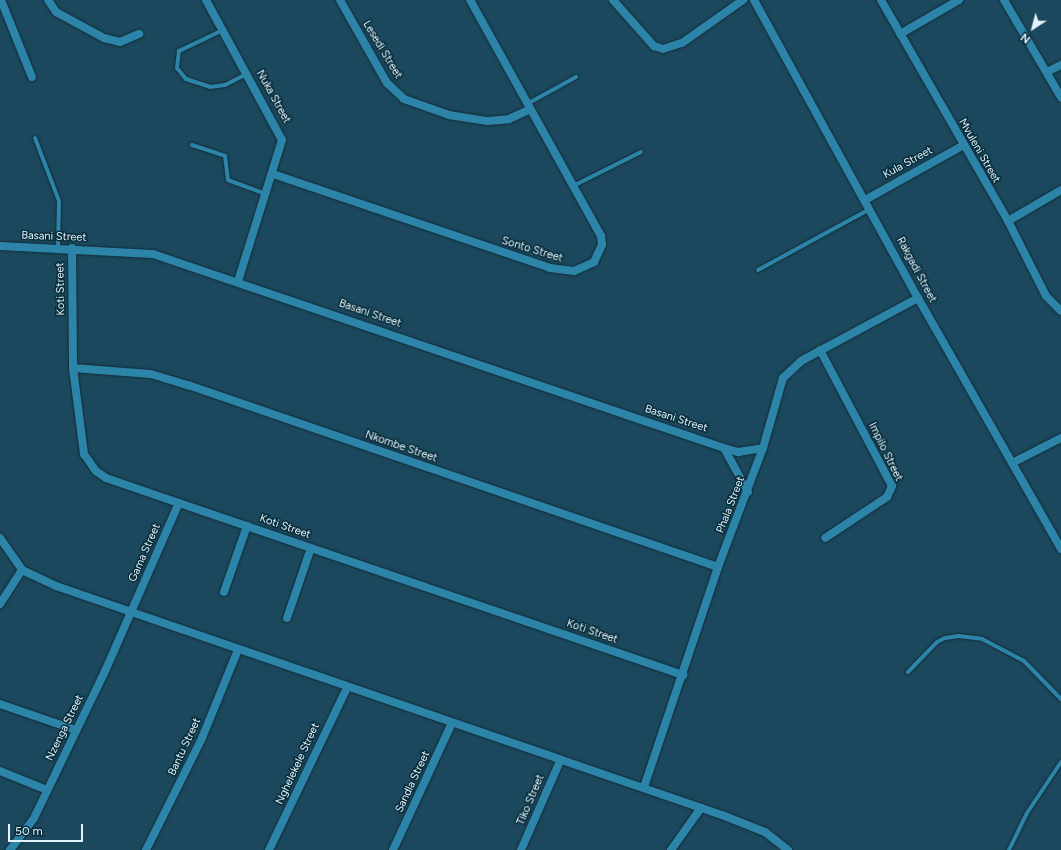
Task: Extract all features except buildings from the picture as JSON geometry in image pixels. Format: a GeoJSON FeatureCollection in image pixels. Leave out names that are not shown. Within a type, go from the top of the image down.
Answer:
{"type":"FeatureCollection","features":[{"type":"Feature","properties":{"kind":"street"},"geometry":{"type":"LineString","coordinates":[[0,0],[32,77]]}},
{"type":"Feature","properties":{"kind":"street"},"geometry":{"type":"LineString","coordinates":[[48,0],[56,12],[104,38],[120,42],[139,34]]}},
{"type":"Feature","properties":{"kind":"street","name":"Nuka Street"},"geometry":{"type":"LineString","coordinates":[[206,0],[280,132],[281,146],[267,194],[238,281]]}},
{"type":"Feature","properties":{"kind":"street","name":"Lesedi Street"},"geometry":{"type":"LineString","coordinates":[[340,0],[384,78],[404,99],[449,115],[488,121],[509,119],[528,107]]}},
{"type":"Feature","properties":{"kind":"street"},"geometry":{"type":"LineString","coordinates":[[613,0],[654,46],[663,49],[682,43],[743,0]]}},
{"type":"Feature","properties":{"kind":"street","name":"Rakgadi Street"},"geometry":{"type":"LineString","coordinates":[[754,0],[918,298],[1061,549]]}},
{"type":"Feature","properties":{"kind":"street","name":"Mvuleni Street"},"geometry":{"type":"LineString","coordinates":[[881,0],[962,146],[1008,221],[1046,296],[1061,311]]}},
{"type":"Feature","properties":{"kind":"street"},"geometry":{"type":"LineString","coordinates":[[900,34],[959,0]]}},
{"type":"Feature","properties":{"kind":"street"},"geometry":{"type":"LineString","coordinates":[[1004,0],[1061,98]]}},
{"type":"Feature","properties":{"kind":"street","name":"Sonto Street"},"geometry":{"type":"LineString","coordinates":[[273,174],[550,268],[567,271],[581,269],[594,262],[602,245],[600,236],[528,107],[474,2]]}},
{"type":"Feature","properties":{"kind":"street"},"geometry":{"type":"LineString","coordinates":[[1047,72],[1061,65]]}},
{"type":"Feature","properties":{"kind":"street","name":"Kula Street"},"geometry":{"type":"LineString","coordinates":[[865,200],[962,146]]}},
{"type":"Feature","properties":{"kind":"street"},"geometry":{"type":"LineString","coordinates":[[1008,221],[1061,190]]}},
{"type":"Feature","properties":{"kind":"street","name":"Basani Street"},"geometry":{"type":"LineString","coordinates":[[0,246],[72,248],[153,254],[238,281],[724,448],[738,452],[763,448]]}},
{"type":"Feature","properties":{"kind":"street","name":"Koti Street"},"geometry":{"type":"LineString","coordinates":[[72,248],[73,368],[82,445],[89,463],[106,478],[683,674]]}},
{"type":"Feature","properties":{"kind":"street","name":"Phala Street"},"geometry":{"type":"LineString","coordinates":[[644,787],[718,567],[748,492],[763,448],[783,378],[789,370],[820,350],[918,298]]}},
{"type":"Feature","properties":{"kind":"street","name":"Impilo Street"},"geometry":{"type":"LineString","coordinates":[[820,350],[892,486],[887,497],[825,538]]}},
{"type":"Feature","properties":{"kind":"street","name":"Nkombe Street"},"geometry":{"type":"LineString","coordinates":[[73,368],[151,374],[188,385],[718,567]]}},
{"type":"Feature","properties":{"kind":"street"},"geometry":{"type":"LineString","coordinates":[[1012,463],[1061,438]]}},
{"type":"Feature","properties":{"kind":"street"},"geometry":{"type":"LineString","coordinates":[[724,448],[748,492]]}},
{"type":"Feature","properties":{"kind":"street","name":"Gama Street"},"geometry":{"type":"LineString","coordinates":[[132,612],[179,503]]}},
{"type":"Feature","properties":{"kind":"street"},"geometry":{"type":"LineString","coordinates":[[224,592],[247,526]]}},
{"type":"Feature","properties":{"kind":"street"},"geometry":{"type":"LineString","coordinates":[[0,538],[22,570],[56,586],[452,724],[644,787],[765,832],[788,850]]}},
{"type":"Feature","properties":{"kind":"street"},"geometry":{"type":"LineString","coordinates":[[287,618],[311,548]]}},
{"type":"Feature","properties":{"kind":"street"},"geometry":{"type":"LineString","coordinates":[[0,604],[22,570]]}},
{"type":"Feature","properties":{"kind":"street","name":"Nzenga Street"},"geometry":{"type":"LineString","coordinates":[[10,850],[34,818],[132,612]]}},
{"type":"Feature","properties":{"kind":"street","name":"Bantu Street"},"geometry":{"type":"LineString","coordinates":[[146,850],[202,738],[238,650]]}},
{"type":"Feature","properties":{"kind":"street","name":"Nghelekele Street"},"geometry":{"type":"LineString","coordinates":[[269,850],[347,688]]}},
{"type":"Feature","properties":{"kind":"street"},"geometry":{"type":"LineString","coordinates":[[0,704],[30,712],[76,730]]}},
{"type":"Feature","properties":{"kind":"street","name":"Sandla Street"},"geometry":{"type":"LineString","coordinates":[[393,850],[452,724]]}},
{"type":"Feature","properties":{"kind":"street","name":"Tiko Street"},"geometry":{"type":"LineString","coordinates":[[521,850],[561,759]]}},
{"type":"Feature","properties":{"kind":"street"},"geometry":{"type":"LineString","coordinates":[[0,771],[47,790]]}},
{"type":"Feature","properties":{"kind":"street"},"geometry":{"type":"LineString","coordinates":[[671,850],[701,808]]}},
{"type":"Feature","properties":{"kind":"lane"},"geometry":{"type":"LineString","coordinates":[[223,30],[179,51],[177,68],[186,79],[210,87],[225,85],[248,74]]}},
{"type":"Feature","properties":{"kind":"lane"},"geometry":{"type":"LineString","coordinates":[[528,107],[576,77]]}},
{"type":"Feature","properties":{"kind":"lane"},"geometry":{"type":"LineString","coordinates":[[36,138],[59,201],[58,248]]}},
{"type":"Feature","properties":{"kind":"lane"},"geometry":{"type":"LineString","coordinates":[[192,145],[225,156],[228,180],[267,194]]}},
{"type":"Feature","properties":{"kind":"lane"},"geometry":{"type":"LineString","coordinates":[[573,186],[641,152]]}},
{"type":"Feature","properties":{"kind":"lane"},"geometry":{"type":"LineString","coordinates":[[758,270],[870,209]]}},
{"type":"Feature","properties":{"kind":"lane"},"geometry":{"type":"LineString","coordinates":[[908,672],[937,642],[945,638],[959,636],[982,639],[1024,662],[1061,699]]}},
{"type":"Feature","properties":{"kind":"lane"},"geometry":{"type":"LineString","coordinates":[[1009,850],[1027,813],[1061,762]]}}]}
